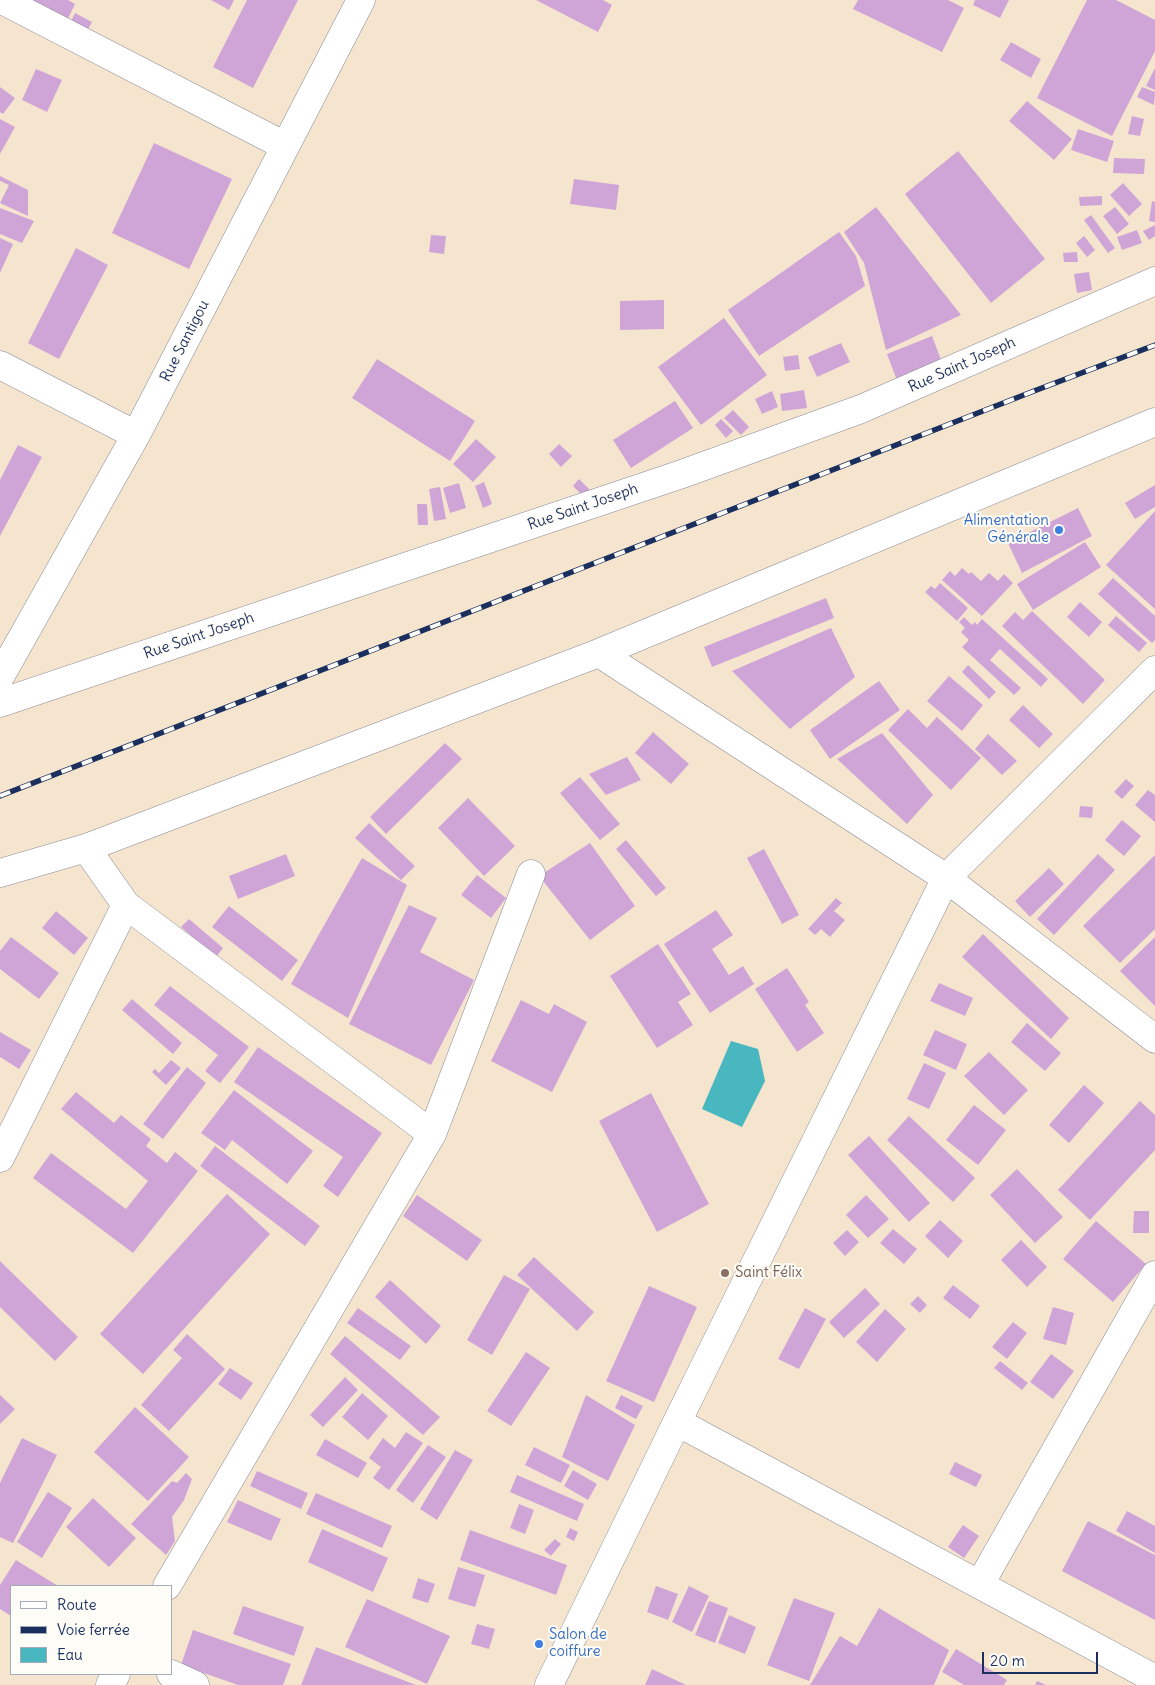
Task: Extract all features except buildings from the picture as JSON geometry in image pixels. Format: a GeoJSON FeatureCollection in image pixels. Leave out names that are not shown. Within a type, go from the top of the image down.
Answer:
{"type":"FeatureCollection","features":[{"type":"Feature","properties":{"kind":"street"},"geometry":{"type":"LineString","coordinates":[[2,0],[285,146]]}},
{"type":"Feature","properties":{"kind":"street","name":"Rue Santigou"},"geometry":{"type":"LineString","coordinates":[[0,677],[136,435],[361,0]]}},
{"type":"Feature","properties":{"kind":"street","name":"Rue Saint Joseph"},"geometry":{"type":"LineString","coordinates":[[0,703],[682,474],[852,412],[1155,281]]}},
{"type":"Feature","properties":{"kind":"street"},"geometry":{"type":"LineString","coordinates":[[0,365],[136,435]]}},
{"type":"Feature","properties":{"kind":"street"},"geometry":{"type":"LineString","coordinates":[[0,873],[86,848],[598,654],[1155,422]]}},
{"type":"Feature","properties":{"kind":"street"},"geometry":{"type":"LineString","coordinates":[[598,654],[946,878],[1155,1039]]}},
{"type":"Feature","properties":{"kind":"street"},"geometry":{"type":"LineString","coordinates":[[549,1685],[946,878],[1155,670]]}},
{"type":"Feature","properties":{"kind":"street"},"geometry":{"type":"LineString","coordinates":[[86,848],[126,905],[432,1134]]}},
{"type":"Feature","properties":{"kind":"street"},"geometry":{"type":"LineString","coordinates":[[168,1585],[432,1134],[531,874]]}},
{"type":"Feature","properties":{"kind":"street"},"geometry":{"type":"LineString","coordinates":[[0,1158],[126,905]]}},
{"type":"Feature","properties":{"kind":"street"},"geometry":{"type":"LineString","coordinates":[[980,1584],[1155,1275]]}},
{"type":"Feature","properties":{"kind":"street"},"geometry":{"type":"LineString","coordinates":[[677,1422],[1155,1679]]}},
{"type":"Feature","properties":{"kind":"street"},"geometry":{"type":"LineString","coordinates":[[172,1674],[195,1685]]}},
{"type":"Feature","properties":{"kind":"water"},"geometry":{"type":"Polygon","coordinates":[[[731,1041],[758,1049],[765,1081],[742,1127],[702,1109],[731,1041]]]}},
{"type":"Feature","properties":{"kind":"railway"},"geometry":{"type":"LineString","coordinates":[[0,796],[1155,345]]}},
{"type":"Feature","properties":{"kind":"place","name":"Alimentation Générale"},"geometry":{"type":"Point","coordinates":[1059,530]}},
{"type":"Feature","properties":{"kind":"place","name":"Saint Félix"},"geometry":{"type":"Point","coordinates":[725,1273]}},
{"type":"Feature","properties":{"kind":"place","name":"Salon de coiffure"},"geometry":{"type":"Point","coordinates":[539,1644]}}]}
